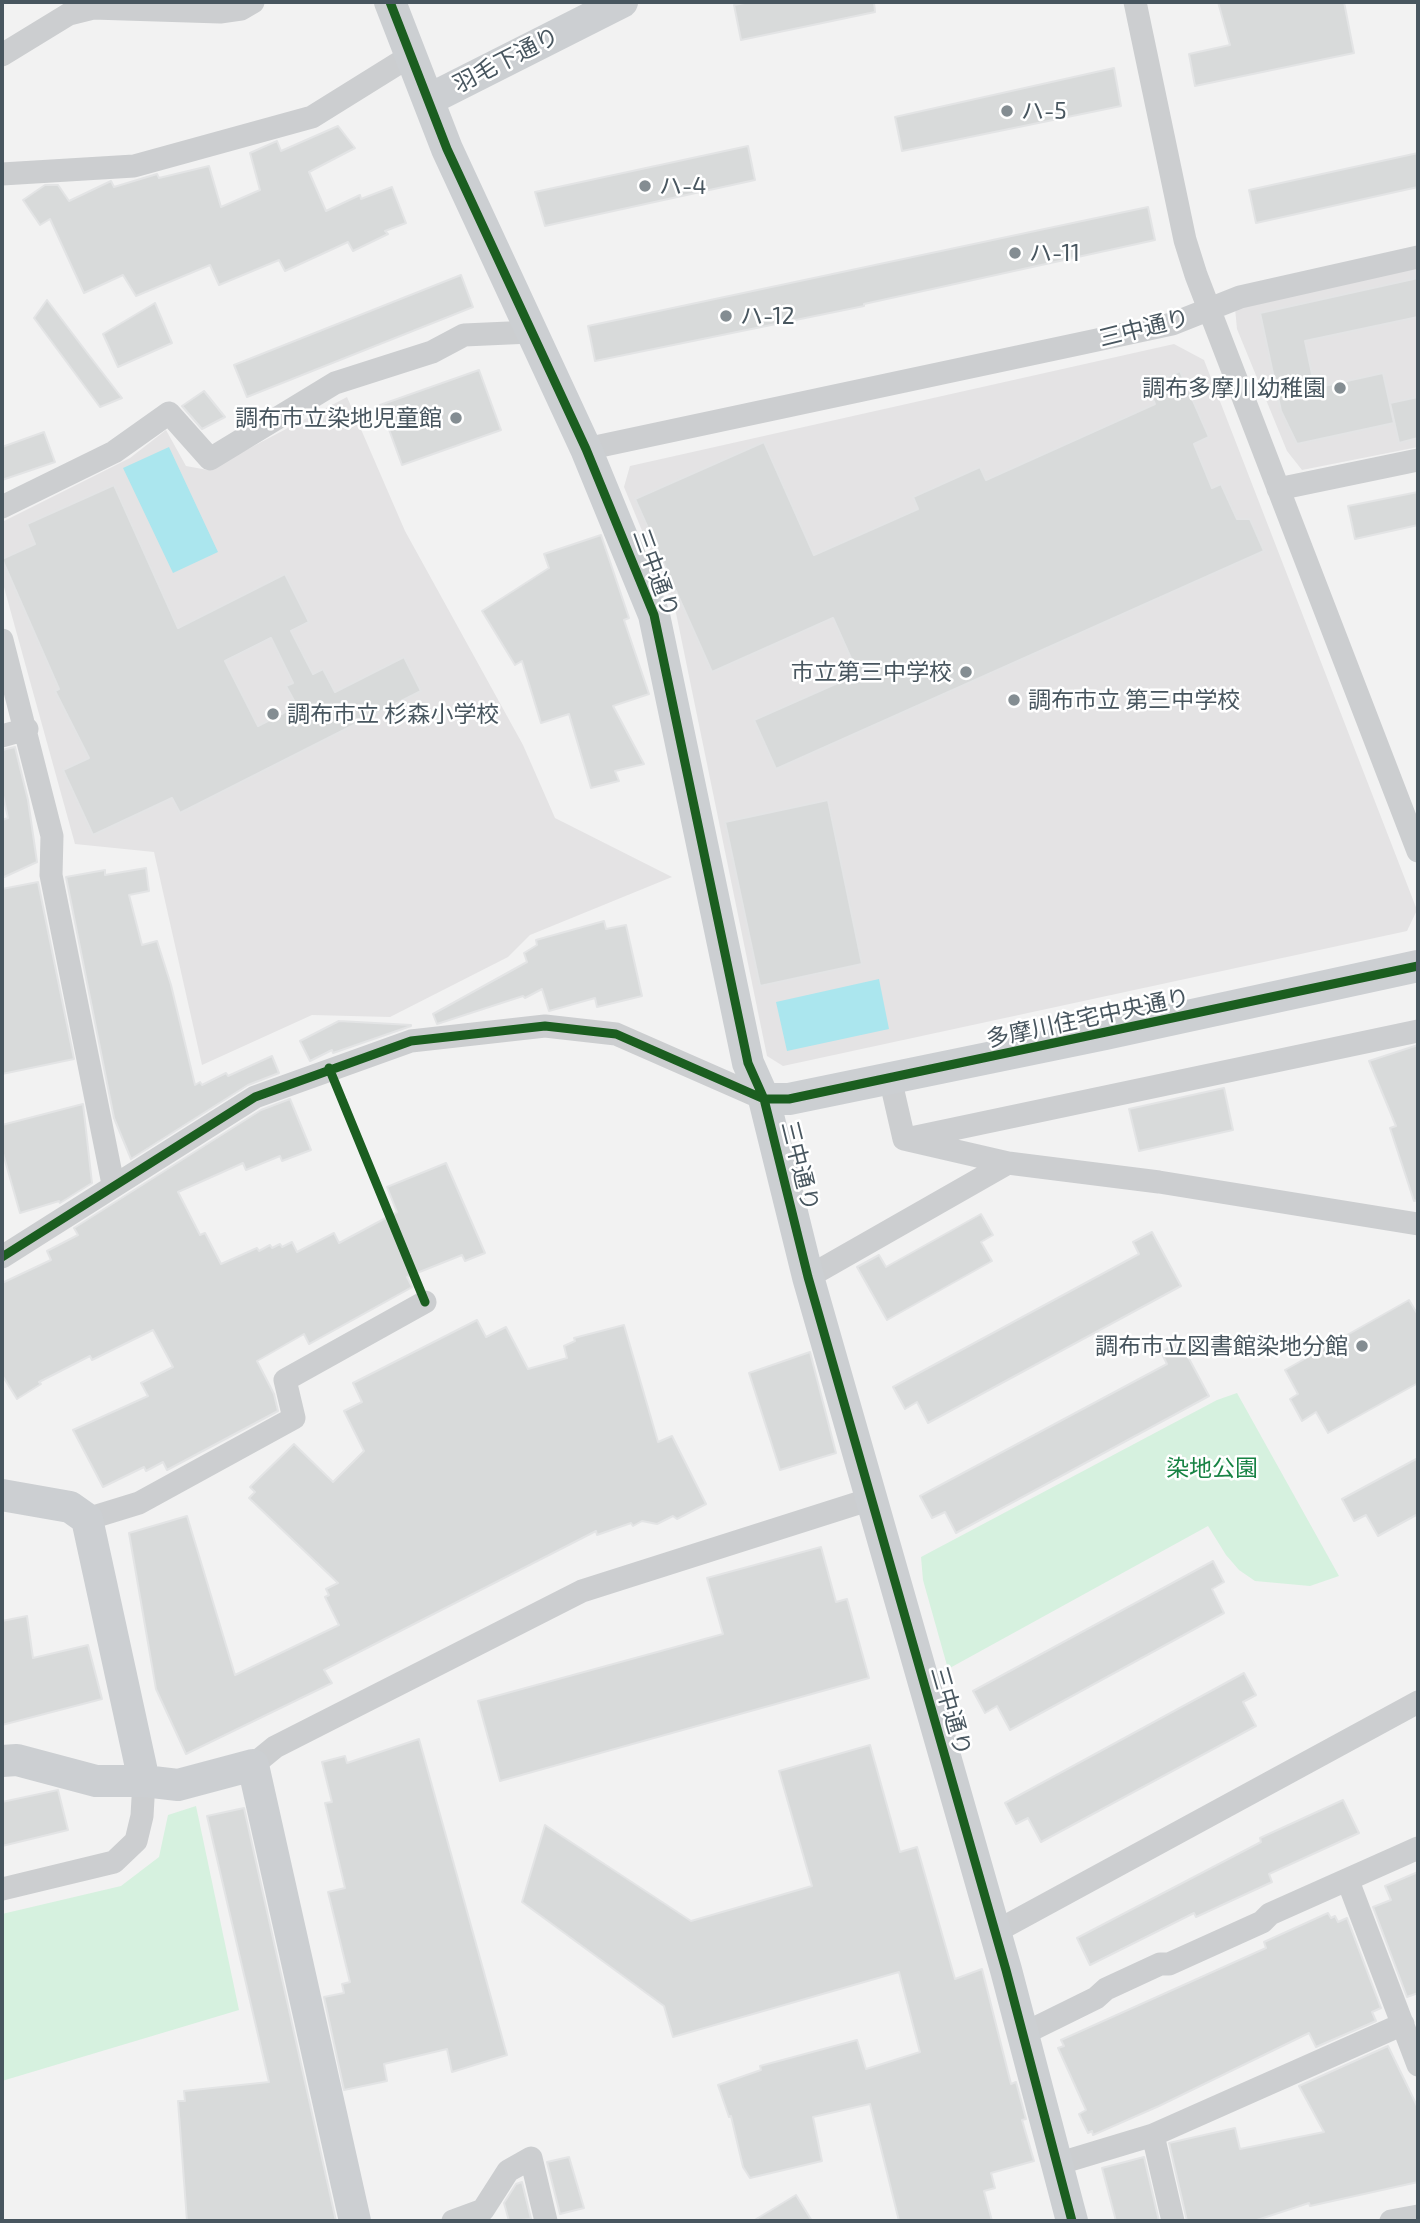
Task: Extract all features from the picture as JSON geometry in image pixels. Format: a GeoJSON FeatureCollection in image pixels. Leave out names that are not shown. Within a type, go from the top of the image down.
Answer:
{"type":"FeatureCollection","features":[{"type":"Feature","properties":{"kind":"street"},"geometry":{"type":"LineString","coordinates":[[2,55],[69,14],[93,8],[220,12],[241,9],[253,2]]}},
{"type":"Feature","properties":{"kind":"street","name":"三中通り"},"geometry":{"type":"LineString","coordinates":[[390,2],[428,100],[586,449],[654,615],[748,1063],[764,1099],[807,1277],[995,1932],[1073,2221]]}},
{"type":"Feature","properties":{"kind":"street","name":"羽毛下通り"},"geometry":{"type":"LineString","coordinates":[[428,100],[622,2]]}},
{"type":"Feature","properties":{"kind":"street","name":"三中通り"},"geometry":{"type":"LineString","coordinates":[[1135,2],[1185,240],[1209,311],[1418,851]]}},
{"type":"Feature","properties":{"kind":"street"},"geometry":{"type":"LineString","coordinates":[[2,174],[134,166],[312,117],[410,56]]}},
{"type":"Feature","properties":{"kind":"street","name":"三中通り"},"geometry":{"type":"LineString","coordinates":[[586,449],[1172,324],[1240,297],[1418,257]]}},
{"type":"Feature","properties":{"kind":"street"},"geometry":{"type":"LineString","coordinates":[[2,506],[114,453],[169,413],[210,459],[335,383],[432,352],[464,335],[531,332]]}},
{"type":"Feature","properties":{"kind":"street"},"geometry":{"type":"LineString","coordinates":[[1278,489],[1418,460]]}},
{"type":"Feature","properties":{"kind":"street"},"geometry":{"type":"LineString","coordinates":[[2,640],[27,729],[52,836],[51,875],[113,1184]]}},
{"type":"Feature","properties":{"kind":"street"},"geometry":{"type":"LineString","coordinates":[[2,736],[27,729]]}},
{"type":"Feature","properties":{"kind":"street","name":"多摩川住宅中央通り"},"geometry":{"type":"LineString","coordinates":[[764,1099],[789,1099],[1418,966]]}},
{"type":"Feature","properties":{"kind":"street"},"geometry":{"type":"LineString","coordinates":[[2,1257],[113,1184],[255,1097],[411,1041],[545,1027],[616,1034],[764,1099]]}},
{"type":"Feature","properties":{"kind":"street"},"geometry":{"type":"LineString","coordinates":[[904,1139],[1418,1031]]}},
{"type":"Feature","properties":{"kind":"street"},"geometry":{"type":"LineString","coordinates":[[890,1078],[904,1139]]}},
{"type":"Feature","properties":{"kind":"street"},"geometry":{"type":"LineString","coordinates":[[904,1139],[1008,1163],[1159,1182],[1418,1224]]}},
{"type":"Feature","properties":{"kind":"street"},"geometry":{"type":"LineString","coordinates":[[807,1277],[1008,1163]]}},
{"type":"Feature","properties":{"kind":"street"},"geometry":{"type":"LineString","coordinates":[[88,1519],[139,1503],[294,1418],[285,1380],[425,1302]]}},
{"type":"Feature","properties":{"kind":"street"},"geometry":{"type":"LineString","coordinates":[[2,1495],[70,1507],[88,1519],[144,1781],[142,1816],[136,1841],[114,1862],[2,1889]]}},
{"type":"Feature","properties":{"kind":"street"},"geometry":{"type":"LineString","coordinates":[[2,1760],[17,1760],[96,1782],[144,1781],[178,1785],[253,1765],[275,1747],[582,1591],[871,1499]]}},
{"type":"Feature","properties":{"kind":"street"},"geometry":{"type":"LineString","coordinates":[[995,1932],[1418,1702]]}},
{"type":"Feature","properties":{"kind":"street"},"geometry":{"type":"LineString","coordinates":[[253,1765],[355,2221]]}},
{"type":"Feature","properties":{"kind":"street"},"geometry":{"type":"LineString","coordinates":[[1023,2034],[1160,1964],[1169,1964],[1262,1922],[1270,1914],[1418,1848]]}},
{"type":"Feature","properties":{"kind":"street"},"geometry":{"type":"LineString","coordinates":[[1348,1881],[1418,2065]]}},
{"type":"Feature","properties":{"kind":"street"},"geometry":{"type":"LineString","coordinates":[[1057,2164],[1153,2135],[1403,2024]]}},
{"type":"Feature","properties":{"kind":"street"},"geometry":{"type":"LineString","coordinates":[[1153,2135],[1173,2221]]}},
{"type":"Feature","properties":{"kind":"street"},"geometry":{"type":"LineString","coordinates":[[453,2221],[483,2210],[508,2171],[531,2158],[547,2221]]}},
{"type":"Feature","properties":{"kind":"street"},"geometry":{"type":"LineString","coordinates":[[1391,2221],[1418,2216]]}},
{"type":"Feature","properties":{"kind":"shaded area","name":"調布多摩川幼稚園"},"geometry":{"type":"Polygon","coordinates":[[[1418,264],[1418,447],[1302,470],[1287,451],[1237,329],[1235,308],[1418,264]]]}},
{"type":"Feature","properties":{"kind":"shaded area","name":"調布市立 第三中学校"},"geometry":{"type":"Polygon","coordinates":[[[1174,344],[1204,360],[1417,910],[1407,931],[783,1066],[767,1056],[676,613],[624,487],[630,466],[1174,344]]]}},
{"type":"Feature","properties":{"kind":"shaded area","name":"調布市立 杉森小学校"},"geometry":{"type":"Polygon","coordinates":[[[347,397],[405,531],[523,745],[555,818],[672,877],[530,935],[508,957],[390,1017],[312,1015],[202,1065],[154,852],[75,844],[2,580],[2,522],[130,458],[166,430],[186,466],[208,470],[347,397]]]}},
{"type":"Feature","properties":{"kind":"green space","name":"染地公園"},"geometry":{"type":"Polygon","coordinates":[[[1237,1393],[1339,1576],[1310,1586],[1255,1581],[1239,1570],[1226,1555],[1208,1526],[948,1669],[923,1580],[921,1557],[1217,1400],[1237,1393]]]}},
{"type":"Feature","properties":{"kind":"green space"},"geometry":{"type":"Polygon","coordinates":[[[196,1806],[239,2010],[2,2081],[2,1914],[121,1886],[159,1857],[168,1815],[196,1806]]]}},
{"type":"Feature","properties":{"kind":"water"},"geometry":{"type":"Polygon","coordinates":[[[169,447],[218,552],[173,573],[123,468],[169,447]]]}},
{"type":"Feature","properties":{"kind":"water"},"geometry":{"type":"Polygon","coordinates":[[[879,979],[889,1029],[787,1051],[776,1002],[879,979]]]}},
{"type":"Feature","properties":{"kind":"building"},"geometry":{"type":"Polygon","coordinates":[[[750,2],[874,2],[875,12],[741,40],[734,5],[750,2]]]}},
{"type":"Feature","properties":{"kind":"building"},"geometry":{"type":"Polygon","coordinates":[[[1218,2],[1344,2],[1354,53],[1195,86],[1189,54],[1230,45],[1218,2]]]}},
{"type":"Feature","properties":{"kind":"building","name":"ハ-5"},"geometry":{"type":"Polygon","coordinates":[[[1114,68],[1121,106],[902,151],[895,117],[1114,68]]]}},
{"type":"Feature","properties":{"kind":"building"},"geometry":{"type":"Polygon","coordinates":[[[338,126],[355,148],[309,172],[326,211],[360,195],[361,199],[392,187],[406,223],[385,231],[388,234],[353,251],[348,242],[285,271],[279,260],[219,285],[210,265],[136,296],[123,275],[84,293],[50,219],[40,225],[23,200],[45,185],[58,185],[69,201],[111,181],[114,187],[157,174],[159,178],[209,166],[221,207],[260,190],[250,153],[277,141],[281,151],[338,126]]]}},
{"type":"Feature","properties":{"kind":"building","name":"ハ-4"},"geometry":{"type":"Polygon","coordinates":[[[748,146],[755,180],[545,226],[535,192],[748,146]]]}},
{"type":"Feature","properties":{"kind":"building"},"geometry":{"type":"Polygon","coordinates":[[[1418,153],[1418,187],[1256,223],[1249,190],[1418,153]]]}},
{"type":"Feature","properties":{"kind":"building"},"geometry":{"type":"Polygon","coordinates":[[[1148,207],[1155,240],[864,306],[595,361],[588,326],[1148,207]]]}},
{"type":"Feature","properties":{"kind":"building"},"geometry":{"type":"Polygon","coordinates":[[[461,275],[473,307],[247,397],[234,365],[461,275]]]}},
{"type":"Feature","properties":{"kind":"building"},"geometry":{"type":"Polygon","coordinates":[[[1418,278],[1418,317],[1305,341],[1315,388],[1383,373],[1394,423],[1297,444],[1281,411],[1260,313],[1418,278]]]}},
{"type":"Feature","properties":{"kind":"building"},"geometry":{"type":"Polygon","coordinates":[[[47,300],[122,398],[100,407],[34,318],[47,300]]]}},
{"type":"Feature","properties":{"kind":"building"},"geometry":{"type":"Polygon","coordinates":[[[155,303],[172,343],[118,367],[103,334],[155,303]]]}},
{"type":"Feature","properties":{"kind":"building"},"geometry":{"type":"Polygon","coordinates":[[[479,370],[501,430],[402,465],[380,405],[479,370]]]}},
{"type":"Feature","properties":{"kind":"building"},"geometry":{"type":"Polygon","coordinates":[[[1180,371],[1209,437],[1194,444],[1212,488],[1221,484],[1237,519],[1250,519],[1264,551],[776,769],[754,720],[858,674],[833,618],[712,672],[635,499],[764,442],[814,555],[918,509],[913,497],[980,467],[986,480],[1155,404],[1147,386],[1180,371]]]}},
{"type":"Feature","properties":{"kind":"building"},"geometry":{"type":"Polygon","coordinates":[[[204,391],[225,417],[202,429],[182,406],[204,391]]]}},
{"type":"Feature","properties":{"kind":"building"},"geometry":{"type":"Polygon","coordinates":[[[1418,397],[1418,438],[1399,443],[1390,403],[1418,397]]]}},
{"type":"Feature","properties":{"kind":"building"},"geometry":{"type":"Polygon","coordinates":[[[44,432],[55,462],[2,480],[2,447],[44,432]]]}},
{"type":"Feature","properties":{"kind":"building"},"geometry":{"type":"Polygon","coordinates":[[[114,485],[178,628],[285,574],[309,622],[291,631],[313,674],[323,669],[335,692],[404,657],[421,691],[180,813],[172,798],[93,835],[63,770],[89,758],[55,691],[59,689],[2,559],[35,544],[27,524],[114,485]],[[271,638],[225,661],[258,726],[297,706],[286,686],[293,683],[271,638]]]}},
{"type":"Feature","properties":{"kind":"building"},"geometry":{"type":"Polygon","coordinates":[[[1418,492],[1418,525],[1355,539],[1348,506],[1418,492]]]}},
{"type":"Feature","properties":{"kind":"building"},"geometry":{"type":"Polygon","coordinates":[[[601,535],[629,618],[624,620],[649,694],[613,706],[644,764],[615,771],[619,781],[591,788],[569,714],[541,723],[522,661],[515,665],[482,611],[549,568],[544,554],[601,535]]]}},
{"type":"Feature","properties":{"kind":"building"},"geometry":{"type":"Polygon","coordinates":[[[15,747],[28,800],[37,862],[2,878],[2,820],[8,818],[2,791],[2,750],[15,747]]]}},
{"type":"Feature","properties":{"kind":"building"},"geometry":{"type":"Polygon","coordinates":[[[828,800],[862,964],[760,986],[725,822],[828,800]]]}},
{"type":"Feature","properties":{"kind":"building"},"geometry":{"type":"Polygon","coordinates":[[[146,868],[149,891],[129,895],[142,945],[157,941],[171,985],[195,1085],[200,1082],[202,1085],[226,1073],[228,1076],[272,1056],[279,1073],[248,1085],[131,1159],[114,1118],[66,877],[105,870],[105,875],[146,868]]]}},
{"type":"Feature","properties":{"kind":"building"},"geometry":{"type":"Polygon","coordinates":[[[38,882],[74,1059],[2,1074],[2,889],[38,882]]]}},
{"type":"Feature","properties":{"kind":"building"},"geometry":{"type":"Polygon","coordinates":[[[604,921],[606,929],[626,925],[642,996],[597,1007],[595,998],[549,1011],[542,989],[525,998],[523,996],[437,1024],[433,1014],[527,962],[524,953],[537,945],[536,940],[604,921]]]}},
{"type":"Feature","properties":{"kind":"building"},"geometry":{"type":"Polygon","coordinates":[[[339,1021],[411,1026],[333,1053],[332,1050],[310,1061],[300,1041],[339,1021]]]}},
{"type":"Feature","properties":{"kind":"building"},"geometry":{"type":"Polygon","coordinates":[[[1418,1045],[1418,1200],[1414,1201],[1390,1128],[1396,1126],[1369,1061],[1418,1045]]]}},
{"type":"Feature","properties":{"kind":"building"},"geometry":{"type":"Polygon","coordinates":[[[1224,1088],[1233,1130],[1139,1151],[1129,1109],[1224,1088]]]}},
{"type":"Feature","properties":{"kind":"building"},"geometry":{"type":"Polygon","coordinates":[[[290,1099],[311,1150],[282,1161],[280,1156],[246,1170],[243,1163],[178,1192],[200,1235],[205,1233],[221,1264],[270,1245],[272,1248],[280,1244],[282,1247],[292,1242],[297,1252],[334,1233],[339,1243],[397,1212],[387,1187],[446,1163],[485,1253],[465,1261],[462,1255],[407,1277],[412,1287],[309,1344],[304,1334],[257,1361],[274,1394],[278,1411],[167,1470],[163,1462],[146,1471],[144,1467],[103,1487],[73,1430],[148,1396],[141,1383],[173,1367],[153,1330],[92,1360],[90,1356],[39,1382],[41,1384],[17,1399],[2,1375],[2,1283],[51,1260],[47,1251],[78,1235],[74,1228],[261,1110],[290,1099]]]}},
{"type":"Feature","properties":{"kind":"building"},"geometry":{"type":"Polygon","coordinates":[[[83,1104],[92,1183],[60,1203],[59,1201],[20,1213],[2,1150],[2,1125],[83,1104]]]}},
{"type":"Feature","properties":{"kind":"building"},"geometry":{"type":"Polygon","coordinates":[[[981,1214],[993,1235],[981,1242],[992,1261],[887,1320],[857,1267],[879,1255],[886,1267],[981,1214]]]}},
{"type":"Feature","properties":{"kind":"building"},"geometry":{"type":"Polygon","coordinates":[[[1152,1232],[1181,1286],[928,1423],[917,1402],[905,1409],[893,1387],[1139,1254],[1133,1242],[1152,1232]]]}},
{"type":"Feature","properties":{"kind":"building"},"geometry":{"type":"Polygon","coordinates":[[[1409,1300],[1418,1315],[1418,1383],[1328,1433],[1316,1412],[1302,1421],[1290,1399],[1298,1394],[1285,1370],[1409,1300]]]}},
{"type":"Feature","properties":{"kind":"building"},"geometry":{"type":"Polygon","coordinates":[[[477,1320],[486,1337],[506,1327],[528,1369],[567,1358],[564,1346],[575,1341],[574,1338],[624,1325],[658,1442],[672,1436],[706,1504],[677,1519],[673,1516],[657,1524],[642,1521],[633,1526],[631,1523],[597,1535],[596,1531],[324,1670],[332,1683],[186,1754],[156,1689],[129,1533],[187,1516],[235,1675],[339,1625],[325,1597],[329,1595],[326,1589],[338,1583],[249,1498],[255,1492],[250,1487],[294,1444],[333,1482],[364,1451],[344,1411],[362,1402],[353,1383],[477,1320]]]}},
{"type":"Feature","properties":{"kind":"building"},"geometry":{"type":"Polygon","coordinates":[[[1180,1342],[1209,1396],[956,1533],[945,1512],[932,1518],[920,1496],[1167,1364],[1161,1352],[1180,1342]]]}},
{"type":"Feature","properties":{"kind":"building"},"geometry":{"type":"Polygon","coordinates":[[[810,1352],[836,1453],[780,1470],[749,1373],[810,1352]]]}},
{"type":"Feature","properties":{"kind":"building"},"geometry":{"type":"Polygon","coordinates":[[[1418,1458],[1418,1514],[1378,1536],[1366,1515],[1354,1521],[1342,1499],[1418,1458]]]}},
{"type":"Feature","properties":{"kind":"building"},"geometry":{"type":"Polygon","coordinates":[[[821,1547],[836,1602],[847,1599],[869,1678],[500,1781],[478,1701],[723,1634],[707,1578],[821,1547]]]}},
{"type":"Feature","properties":{"kind":"building"},"geometry":{"type":"Polygon","coordinates":[[[1213,1561],[1224,1582],[1212,1589],[1224,1613],[1010,1730],[997,1706],[985,1713],[973,1691],[1213,1561]]]}},
{"type":"Feature","properties":{"kind":"building"},"geometry":{"type":"Polygon","coordinates":[[[27,1616],[33,1658],[88,1645],[102,1699],[2,1725],[2,1621],[27,1616]]]}},
{"type":"Feature","properties":{"kind":"building"},"geometry":{"type":"Polygon","coordinates":[[[1244,1673],[1256,1695],[1243,1702],[1256,1726],[1041,1842],[1028,1818],[1016,1824],[1005,1803],[1244,1673]]]}},
{"type":"Feature","properties":{"kind":"building"},"geometry":{"type":"Polygon","coordinates":[[[419,1739],[507,2055],[452,2072],[447,2049],[384,2064],[387,2081],[344,2090],[324,1997],[344,1993],[342,1984],[350,1982],[328,1892],[345,1888],[325,1803],[332,1802],[322,1762],[345,1756],[347,1763],[419,1739]]]}},
{"type":"Feature","properties":{"kind":"building"},"geometry":{"type":"Polygon","coordinates":[[[870,1745],[900,1852],[917,1847],[955,1979],[982,1969],[1011,2084],[1016,2082],[1026,2119],[1022,2120],[1034,2161],[991,2173],[995,2188],[984,2191],[992,2221],[899,2221],[870,2104],[813,2117],[822,2161],[750,2178],[743,2167],[731,2116],[729,2117],[718,2085],[761,2070],[760,2066],[857,2040],[866,2069],[920,2052],[899,1972],[673,2037],[664,2006],[522,1902],[545,1825],[691,1921],[812,1886],[779,1771],[870,1745]]]}},
{"type":"Feature","properties":{"kind":"building"},"geometry":{"type":"Polygon","coordinates":[[[58,1790],[68,1830],[2,1846],[2,1802],[58,1790]]]}},
{"type":"Feature","properties":{"kind":"building"},"geometry":{"type":"Polygon","coordinates":[[[1343,1800],[1359,1833],[1269,1874],[1272,1882],[1196,1917],[1194,1913],[1090,1965],[1077,1938],[1261,1842],[1260,1838],[1343,1800]]]}},
{"type":"Feature","properties":{"kind":"building"},"geometry":{"type":"Polygon","coordinates":[[[244,1808],[336,2221],[187,2221],[178,2101],[185,2101],[184,2091],[269,2082],[207,1816],[244,1808]]]}},
{"type":"Feature","properties":{"kind":"building"},"geometry":{"type":"Polygon","coordinates":[[[1418,1872],[1418,1993],[1407,1997],[1373,1907],[1391,1900],[1385,1886],[1418,1872]]]}},
{"type":"Feature","properties":{"kind":"building"},"geometry":{"type":"Polygon","coordinates":[[[1328,1913],[1331,1918],[1335,1916],[1338,1922],[1347,1918],[1381,2008],[1372,2012],[1376,2021],[1316,2047],[1309,2033],[1159,2106],[1093,2135],[1092,2131],[1088,2133],[1079,2114],[1086,2110],[1058,2048],[1064,2046],[1061,2040],[1266,1948],[1264,1942],[1328,1913]]]}},
{"type":"Feature","properties":{"kind":"building"},"geometry":{"type":"Polygon","coordinates":[[[1388,2046],[1418,2108],[1418,2182],[1310,2206],[1309,2203],[1254,2221],[1187,2221],[1169,2143],[1235,2128],[1240,2149],[1324,2132],[1299,2086],[1388,2046]]]}},
{"type":"Feature","properties":{"kind":"building"},"geometry":{"type":"Polygon","coordinates":[[[569,2157],[584,2208],[560,2214],[547,2162],[569,2157]]]}},
{"type":"Feature","properties":{"kind":"building"},"geometry":{"type":"Polygon","coordinates":[[[1144,2157],[1159,2221],[1116,2221],[1102,2168],[1144,2157]]]}},
{"type":"Feature","properties":{"kind":"building"},"geometry":{"type":"Polygon","coordinates":[[[522,2182],[531,2219],[509,2221],[504,2203],[516,2184],[522,2182]]]}},
{"type":"Feature","properties":{"kind":"building"},"geometry":{"type":"Polygon","coordinates":[[[796,2195],[812,2221],[753,2221],[796,2195]]]}},
{"type":"Feature","properties":{"kind":"cycle path"},"geometry":{"type":"LineString","coordinates":[[390,2],[447,149],[586,449],[654,615],[748,1063],[764,1099],[808,1277],[1006,1970],[1072,2221]]}},
{"type":"Feature","properties":{"kind":"cycle path"},"geometry":{"type":"LineString","coordinates":[[2,1257],[255,1097],[411,1041],[545,1026],[616,1034],[764,1099],[789,1099],[1418,966]]}},
{"type":"Feature","properties":{"kind":"cycle path"},"geometry":{"type":"LineString","coordinates":[[329,1068],[425,1302]]}},
{"type":"Feature","properties":{"kind":"place","name":"ハ-5"},"geometry":{"type":"Point","coordinates":[1007,111]}},
{"type":"Feature","properties":{"kind":"place","name":"ハ-4"},"geometry":{"type":"Point","coordinates":[645,186]}},
{"type":"Feature","properties":{"kind":"place","name":"ハ-11"},"geometry":{"type":"Point","coordinates":[1015,253]}},
{"type":"Feature","properties":{"kind":"place","name":"ハ-12"},"geometry":{"type":"Point","coordinates":[726,316]}},
{"type":"Feature","properties":{"kind":"place","name":"調布多摩川幼稚園"},"geometry":{"type":"Point","coordinates":[1340,388]}},
{"type":"Feature","properties":{"kind":"place","name":"調布市立染地児童館"},"geometry":{"type":"Point","coordinates":[456,418]}},
{"type":"Feature","properties":{"kind":"place","name":"市立第三中学校"},"geometry":{"type":"Point","coordinates":[966,672]}},
{"type":"Feature","properties":{"kind":"place","name":"調布市立 第三中学校"},"geometry":{"type":"Point","coordinates":[1014,700]}},
{"type":"Feature","properties":{"kind":"place","name":"調布市立 杉森小学校"},"geometry":{"type":"Point","coordinates":[273,714]}},
{"type":"Feature","properties":{"kind":"place","name":"調布市立図書館染地分館"},"geometry":{"type":"Point","coordinates":[1362,1346]}}]}
